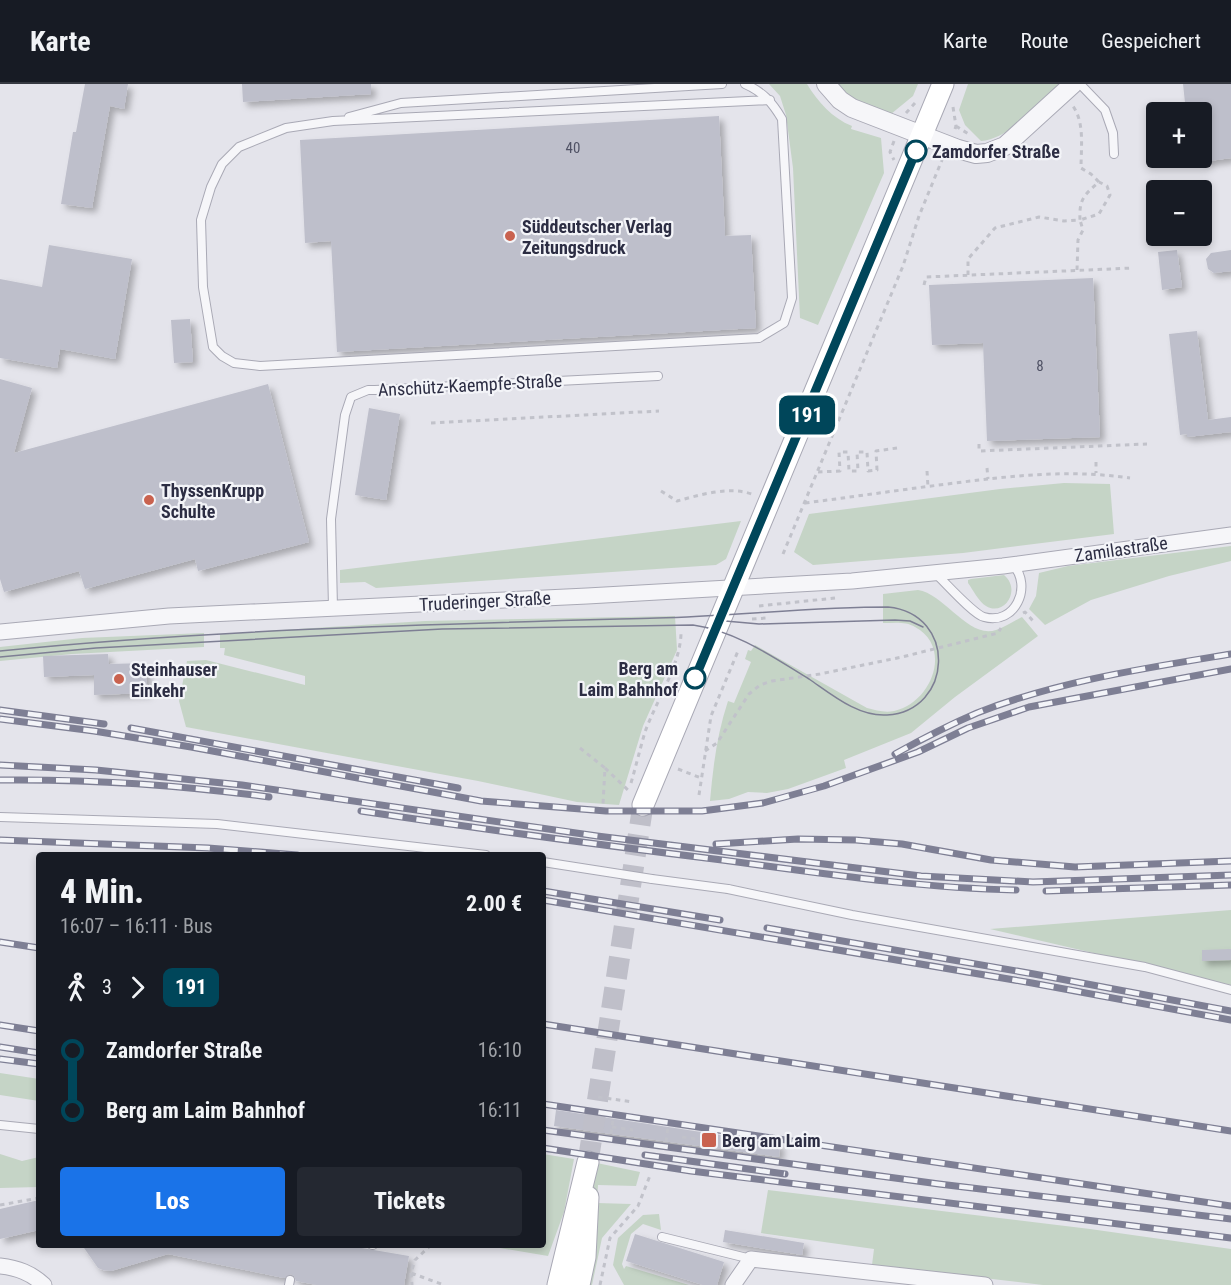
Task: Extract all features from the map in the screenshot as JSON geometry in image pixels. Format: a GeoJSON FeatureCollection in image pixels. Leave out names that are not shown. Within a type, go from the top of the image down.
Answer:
{"type":"FeatureCollection","features":[{"type":"Feature","properties":{"kind":"main road"},"geometry":{"type":"LineString","coordinates":[[636,798],[733,586],[825,373],[943,84]]}},
{"type":"Feature","properties":{"kind":"main road"},"geometry":{"type":"LineString","coordinates":[[558,1285],[587,1167],[585,1257],[579,1285]]}},
{"type":"Feature","properties":{"kind":"street"},"geometry":{"type":"LineString","coordinates":[[826,84],[840,100],[852,108],[969,153],[987,153],[1005,146],[1073,84]]}},
{"type":"Feature","properties":{"kind":"street","name":"Zamilastraße"},"geometry":{"type":"LineString","coordinates":[[733,586],[852,581],[1012,564],[1231,535]]}},
{"type":"Feature","properties":{"kind":"street","name":"Truderinger Straße"},"geometry":{"type":"LineString","coordinates":[[0,632],[145,618],[587,596],[733,586]]}},
{"type":"Feature","properties":{"kind":"street"},"geometry":{"type":"LineString","coordinates":[[733,1285],[752,1259],[928,1282],[985,1285]]}},
{"type":"Feature","properties":{"kind":"street"},"geometry":{"type":"LineString","coordinates":[[0,1266],[16,1268],[34,1276],[44,1285]]}},
{"type":"Feature","properties":{"kind":"lane"},"geometry":{"type":"LineString","coordinates":[[333,121],[401,103],[572,88],[722,84]]}},
{"type":"Feature","properties":{"kind":"lane"},"geometry":{"type":"LineString","coordinates":[[745,84],[759,90],[770,100],[782,119],[792,298],[784,324],[759,338],[260,366],[234,363],[213,347],[203,287],[201,220],[210,187],[222,164],[239,147],[286,128],[333,121],[770,100]]}},
{"type":"Feature","properties":{"kind":"lane"},"geometry":{"type":"LineString","coordinates":[[1080,84],[1106,110],[1113,133],[1114,154]]}},
{"type":"Feature","properties":{"kind":"lane","name":"Anschütz-Kaempfe-Straße"},"geometry":{"type":"LineString","coordinates":[[333,608],[331,519],[345,415],[351,397],[375,390],[658,376]]}},
{"type":"Feature","properties":{"kind":"lane"},"geometry":{"type":"LineString","coordinates":[[934,572],[979,615],[998,618],[1004,616],[1015,606],[1022,589],[1019,573],[1012,564]]}},
{"type":"Feature","properties":{"kind":"lane"},"geometry":{"type":"LineString","coordinates":[[0,817],[217,824],[460,852]]}},
{"type":"Feature","properties":{"kind":"lane"},"geometry":{"type":"LineString","coordinates":[[546,862],[728,889],[852,915],[1145,968],[1231,990]]}},
{"type":"Feature","properties":{"kind":"lane"},"geometry":{"type":"LineString","coordinates":[[0,1125],[36,1129]]}},
{"type":"Feature","properties":{"kind":"lane"},"geometry":{"type":"LineString","coordinates":[[662,1237],[752,1259]]}},
{"type":"Feature","properties":{"kind":"path"},"geometry":{"type":"LineString","coordinates":[[955,103],[953,108],[956,126]]}},
{"type":"Feature","properties":{"kind":"path"},"geometry":{"type":"LineString","coordinates":[[968,275],[968,259],[995,228],[1039,217],[1080,220],[1099,214],[1106,206],[1110,195],[1107,186],[1081,168],[1082,133],[1076,109]]}},
{"type":"Feature","properties":{"kind":"path"},"geometry":{"type":"LineString","coordinates":[[783,554],[903,266],[934,178]]}},
{"type":"Feature","properties":{"kind":"path"},"geometry":{"type":"LineString","coordinates":[[1077,270],[1078,240],[1083,230],[1079,209],[1083,196],[1099,182]]}},
{"type":"Feature","properties":{"kind":"path"},"geometry":{"type":"LineString","coordinates":[[924,285],[926,277],[1133,268]]}},
{"type":"Feature","properties":{"kind":"path"},"geometry":{"type":"LineString","coordinates":[[431,423],[659,411]]}},
{"type":"Feature","properties":{"kind":"path"},"geometry":{"type":"LineString","coordinates":[[979,444],[979,451],[1147,444]]}},
{"type":"Feature","properties":{"kind":"path"},"geometry":{"type":"LineString","coordinates":[[818,472],[840,471],[839,452],[848,452],[849,471],[858,471],[857,452],[867,452],[868,471],[877,470],[876,452],[897,448]]}},
{"type":"Feature","properties":{"kind":"path"},"geometry":{"type":"LineString","coordinates":[[1096,462],[1096,473]]}},
{"type":"Feature","properties":{"kind":"path"},"geometry":{"type":"LineString","coordinates":[[987,468],[988,479]]}},
{"type":"Feature","properties":{"kind":"path"},"geometry":{"type":"LineString","coordinates":[[927,471],[927,487]]}},
{"type":"Feature","properties":{"kind":"path"},"geometry":{"type":"LineString","coordinates":[[805,503],[988,479],[1069,472],[1130,477]]}},
{"type":"Feature","properties":{"kind":"path"},"geometry":{"type":"LineString","coordinates":[[661,491],[677,501],[710,493],[747,492],[755,497]]}},
{"type":"Feature","properties":{"kind":"path"},"geometry":{"type":"LineString","coordinates":[[759,606],[837,598]]}},
{"type":"Feature","properties":{"kind":"path"},"geometry":{"type":"LineString","coordinates":[[1017,618],[1025,612],[1034,622]]}},
{"type":"Feature","properties":{"kind":"path"},"geometry":{"type":"LineString","coordinates":[[752,619],[767,618]]}},
{"type":"Feature","properties":{"kind":"path"},"geometry":{"type":"LineString","coordinates":[[705,751],[717,743],[749,693],[760,685],[902,657],[998,633],[1001,628],[1010,623]]}},
{"type":"Feature","properties":{"kind":"path"},"geometry":{"type":"LineString","coordinates":[[994,628],[1001,628]]}},
{"type":"Feature","properties":{"kind":"path"},"geometry":{"type":"LineString","coordinates":[[640,753],[645,733],[677,658],[681,643],[681,630]]}},
{"type":"Feature","properties":{"kind":"path"},"geometry":{"type":"LineString","coordinates":[[699,795],[711,716],[738,651]]}},
{"type":"Feature","properties":{"kind":"path"},"geometry":{"type":"LineString","coordinates":[[703,711],[711,716]]}},
{"type":"Feature","properties":{"kind":"path"},"geometry":{"type":"LineString","coordinates":[[580,748],[606,768],[636,798]]}},
{"type":"Feature","properties":{"kind":"path"},"geometry":{"type":"LineString","coordinates":[[603,804],[606,768]]}},
{"type":"Feature","properties":{"kind":"path"},"geometry":{"type":"LineString","coordinates":[[598,1097],[633,1102]]}},
{"type":"Feature","properties":{"kind":"path"},"geometry":{"type":"LineString","coordinates":[[611,1134],[613,1119]]}},
{"type":"Feature","properties":{"kind":"path"},"geometry":{"type":"LineString","coordinates":[[612,1126],[633,1130]]}},
{"type":"Feature","properties":{"kind":"path"},"geometry":{"type":"LineString","coordinates":[[666,1142],[668,1127]]}},
{"type":"Feature","properties":{"kind":"path"},"geometry":{"type":"LineString","coordinates":[[702,1147],[704,1133]]}},
{"type":"Feature","properties":{"kind":"path"},"geometry":{"type":"LineString","coordinates":[[666,1136],[672,1137]]}},
{"type":"Feature","properties":{"kind":"path"},"geometry":{"type":"LineString","coordinates":[[682,1137],[703,1140]]}},
{"type":"Feature","properties":{"kind":"path"},"geometry":{"type":"LineString","coordinates":[[600,1285],[610,1238],[638,1206],[651,1173]]}},
{"type":"Feature","properties":{"kind":"path"},"geometry":{"type":"LineString","coordinates":[[0,1205],[36,1199]]}},
{"type":"Feature","properties":{"kind":"path"},"geometry":{"type":"LineString","coordinates":[[412,1285],[411,1274],[414,1260],[428,1248]]}},
{"type":"Feature","properties":{"kind":"path"},"geometry":{"type":"LineString","coordinates":[[411,1274],[444,1285]]}},
{"type":"Feature","properties":{"kind":"green space"},"geometry":{"type":"Polygon","coordinates":[[[769,84],[807,84],[826,109],[838,119],[852,126],[851,129],[881,138],[884,173],[818,325],[800,318],[793,168],[786,115],[780,96],[769,84]]]}},
{"type":"Feature","properties":{"kind":"green space"},"geometry":{"type":"Polygon","coordinates":[[[838,84],[918,84],[913,96],[891,114],[849,98],[838,84]]]}},
{"type":"Feature","properties":{"kind":"green space"},"geometry":{"type":"Polygon","coordinates":[[[968,84],[1061,84],[1014,127],[992,139],[981,141],[965,125],[959,110],[968,84]]]}},
{"type":"Feature","properties":{"kind":"green space"},"geometry":{"type":"Polygon","coordinates":[[[1064,483],[1110,484],[1114,534],[963,553],[813,565],[794,552],[809,514],[1064,483]]]}},
{"type":"Feature","properties":{"kind":"green space"},"geometry":{"type":"Polygon","coordinates":[[[741,521],[726,559],[716,565],[376,588],[365,582],[340,583],[340,570],[741,521]]]}},
{"type":"Feature","properties":{"kind":"green space"},"geometry":{"type":"Polygon","coordinates":[[[1231,546],[1231,561],[1169,576],[1091,600],[1045,625],[1029,609],[1036,596],[1039,573],[1068,566],[1231,546]]]}},
{"type":"Feature","properties":{"kind":"green space"},"geometry":{"type":"Polygon","coordinates":[[[1004,575],[1009,581],[1011,594],[1004,605],[999,608],[983,604],[968,583],[971,579],[1004,575]]]}},
{"type":"Feature","properties":{"kind":"green space"},"geometry":{"type":"Polygon","coordinates":[[[918,590],[938,599],[976,628],[986,631],[996,630],[1022,617],[1038,636],[955,697],[911,733],[844,760],[846,768],[788,789],[767,793],[748,792],[729,799],[710,801],[721,726],[728,701],[734,703],[751,662],[745,659],[748,650],[751,651],[755,645],[867,708],[894,711],[907,706],[919,697],[933,674],[935,660],[933,647],[927,636],[915,627],[904,623],[883,623],[883,594],[918,590]]]}},
{"type":"Feature","properties":{"kind":"green space"},"geometry":{"type":"Polygon","coordinates":[[[675,616],[677,650],[643,726],[619,805],[577,802],[478,781],[186,727],[179,701],[187,661],[206,660],[305,685],[305,676],[224,655],[225,648],[220,648],[220,634],[425,621],[675,616]]]}},
{"type":"Feature","properties":{"kind":"green space"},"geometry":{"type":"Polygon","coordinates":[[[204,633],[204,647],[72,654],[0,661],[0,647],[82,638],[204,633]]]}},
{"type":"Feature","properties":{"kind":"green space"},"geometry":{"type":"Polygon","coordinates":[[[1231,910],[1231,985],[990,929],[1231,910]]]}},
{"type":"Feature","properties":{"kind":"green space"},"geometry":{"type":"Polygon","coordinates":[[[0,1073],[36,1079],[36,1101],[0,1095],[0,1073]]]}},
{"type":"Feature","properties":{"kind":"green space"},"geometry":{"type":"Polygon","coordinates":[[[0,1154],[22,1161],[36,1158],[36,1187],[0,1188],[0,1154]]]}},
{"type":"Feature","properties":{"kind":"green space"},"geometry":{"type":"Polygon","coordinates":[[[546,1154],[574,1159],[564,1212],[548,1256],[500,1248],[546,1248],[546,1154]]]}},
{"type":"Feature","properties":{"kind":"green space"},"geometry":{"type":"Polygon","coordinates":[[[592,1162],[640,1172],[636,1186],[598,1185],[597,1203],[631,1204],[602,1238],[592,1285],[587,1285],[593,1246],[592,1162]]]}},
{"type":"Feature","properties":{"kind":"green space"},"geometry":{"type":"Polygon","coordinates":[[[768,1190],[1090,1229],[1231,1249],[1231,1285],[1043,1285],[872,1265],[874,1249],[761,1233],[768,1190]]]}},
{"type":"Feature","properties":{"kind":"green space"},"geometry":{"type":"Polygon","coordinates":[[[659,1214],[661,1230],[643,1224],[631,1234],[622,1264],[624,1269],[626,1266],[689,1285],[624,1285],[613,1265],[618,1238],[643,1215],[659,1214]]]}},
{"type":"Feature","properties":{"kind":"building"},"geometry":{"type":"Polygon","coordinates":[[[85,84],[128,84],[124,109],[110,106],[92,208],[61,204],[73,132],[76,132],[85,84]]]}},
{"type":"Feature","properties":{"kind":"building"},"geometry":{"type":"Polygon","coordinates":[[[242,84],[371,84],[371,94],[243,102],[242,84]]]}},
{"type":"Feature","properties":{"kind":"building"},"geometry":{"type":"Polygon","coordinates":[[[1183,84],[1231,84],[1231,158],[1212,161],[1212,102],[1185,102],[1183,84]]]}},
{"type":"Feature","properties":{"kind":"building","name":"Süddeutscher Verlag Zeitungsdruck"},"geometry":{"type":"Polygon","coordinates":[[[719,116],[725,236],[751,235],[756,328],[337,352],[331,241],[305,243],[300,140],[719,116]]]}},
{"type":"Feature","properties":{"kind":"building"},"geometry":{"type":"Polygon","coordinates":[[[49,245],[132,259],[115,359],[60,349],[57,368],[0,358],[0,279],[42,287],[49,245]]]}},
{"type":"Feature","properties":{"kind":"building"},"geometry":{"type":"Polygon","coordinates":[[[1177,250],[1182,287],[1162,290],[1158,252],[1177,250]]]}},
{"type":"Feature","properties":{"kind":"building"},"geometry":{"type":"Polygon","coordinates":[[[1231,250],[1231,271],[1214,273],[1208,269],[1206,259],[1211,253],[1231,250]]]}},
{"type":"Feature","properties":{"kind":"building"},"geometry":{"type":"Polygon","coordinates":[[[1093,278],[1100,437],[987,441],[983,343],[932,345],[929,285],[1093,278]]]}},
{"type":"Feature","properties":{"kind":"building"},"geometry":{"type":"Polygon","coordinates":[[[190,319],[193,362],[174,363],[171,320],[190,319]]]}},
{"type":"Feature","properties":{"kind":"building"},"geometry":{"type":"Polygon","coordinates":[[[1197,331],[1208,420],[1231,417],[1231,432],[1187,437],[1187,434],[1180,435],[1169,334],[1197,331]]]}},
{"type":"Feature","properties":{"kind":"building","name":"ThyssenKrupp Schulte"},"geometry":{"type":"Polygon","coordinates":[[[0,379],[32,388],[14,453],[268,384],[309,542],[198,571],[195,559],[85,589],[79,571],[4,592],[0,579],[0,379]]]}},
{"type":"Feature","properties":{"kind":"building"},"geometry":{"type":"Polygon","coordinates":[[[369,408],[400,414],[386,500],[355,495],[369,408]]]}},
{"type":"Feature","properties":{"kind":"building"},"geometry":{"type":"Polygon","coordinates":[[[108,654],[109,664],[146,663],[147,693],[94,695],[94,675],[44,677],[43,656],[108,654]]]}},
{"type":"Feature","properties":{"kind":"building"},"geometry":{"type":"Polygon","coordinates":[[[1231,949],[1231,960],[1202,961],[1202,950],[1231,949]]]}},
{"type":"Feature","properties":{"kind":"building"},"geometry":{"type":"Polygon","coordinates":[[[556,1110],[780,1144],[779,1157],[554,1126],[556,1110]]]}},
{"type":"Feature","properties":{"kind":"building"},"geometry":{"type":"Polygon","coordinates":[[[36,1201],[36,1231],[0,1239],[0,1209],[36,1201]]]}},
{"type":"Feature","properties":{"kind":"building"},"geometry":{"type":"Polygon","coordinates":[[[725,1230],[804,1243],[802,1255],[723,1242],[725,1230]]]}},
{"type":"Feature","properties":{"kind":"building"},"geometry":{"type":"Polygon","coordinates":[[[635,1234],[724,1262],[717,1285],[703,1285],[626,1261],[635,1234]]]}},
{"type":"Feature","properties":{"kind":"building"},"geometry":{"type":"Polygon","coordinates":[[[84,1248],[362,1248],[409,1256],[404,1285],[317,1285],[296,1281],[291,1274],[284,1278],[168,1254],[111,1271],[98,1268],[84,1248]]]}},
{"type":"Feature","properties":{"kind":"tunnel"},"geometry":{"type":"LineString","coordinates":[[588,1162],[643,805]]}},
{"type":"Feature","properties":{"kind":"tram line"},"geometry":{"type":"LineString","coordinates":[[0,651],[246,632],[686,617],[830,608],[888,607],[911,613],[927,626],[936,643],[938,662],[935,681],[925,697],[909,709],[887,715],[876,715],[836,698],[754,646],[724,633],[693,625],[442,629],[96,648],[0,657]]}},
{"type":"Feature","properties":{"kind":"tram line"},"geometry":{"type":"LineString","coordinates":[[714,620],[759,624],[895,620],[910,621],[923,627]]}},
{"type":"Feature","properties":{"kind":"railway"},"geometry":{"type":"LineString","coordinates":[[895,754],[977,713],[1039,692],[1103,677],[1231,654]]}},
{"type":"Feature","properties":{"kind":"railway"},"geometry":{"type":"LineString","coordinates":[[0,719],[191,747],[481,801],[606,811],[702,811],[763,803],[824,786],[918,752],[968,728],[1029,707],[1231,669]]}},
{"type":"Feature","properties":{"kind":"railway"},"geometry":{"type":"LineString","coordinates":[[0,710],[104,724]]}},
{"type":"Feature","properties":{"kind":"railway"},"geometry":{"type":"LineString","coordinates":[[131,728],[458,788]]}},
{"type":"Feature","properties":{"kind":"railway"},"geometry":{"type":"LineString","coordinates":[[0,765],[96,770],[242,785],[597,836],[921,876],[1033,882],[1231,875]]}},
{"type":"Feature","properties":{"kind":"railway"},"geometry":{"type":"LineString","coordinates":[[0,780],[135,784],[269,797]]}},
{"type":"Feature","properties":{"kind":"railway"},"geometry":{"type":"LineString","coordinates":[[361,811],[541,837],[869,879],[1016,890]]}},
{"type":"Feature","properties":{"kind":"railway"},"geometry":{"type":"LineString","coordinates":[[716,844],[798,839],[856,840],[902,844],[991,860],[1075,867],[1231,861]]}},
{"type":"Feature","properties":{"kind":"railway"},"geometry":{"type":"LineString","coordinates":[[0,840],[259,852]]}},
{"type":"Feature","properties":{"kind":"railway"},"geometry":{"type":"LineString","coordinates":[[1046,891],[1231,885]]}},
{"type":"Feature","properties":{"kind":"railway"},"geometry":{"type":"LineString","coordinates":[[546,891],[720,920]]}},
{"type":"Feature","properties":{"kind":"railway"},"geometry":{"type":"LineString","coordinates":[[546,901],[1032,983],[1231,1020]]}},
{"type":"Feature","properties":{"kind":"railway"},"geometry":{"type":"LineString","coordinates":[[767,928],[1231,1011]]}},
{"type":"Feature","properties":{"kind":"railway"},"geometry":{"type":"LineString","coordinates":[[0,942],[36,948]]}},
{"type":"Feature","properties":{"kind":"railway"},"geometry":{"type":"LineString","coordinates":[[546,1024],[1231,1131]]}},
{"type":"Feature","properties":{"kind":"railway"},"geometry":{"type":"LineString","coordinates":[[0,1025],[36,1031]]}},
{"type":"Feature","properties":{"kind":"railway"},"geometry":{"type":"LineString","coordinates":[[0,1047],[36,1053]]}},
{"type":"Feature","properties":{"kind":"railway"},"geometry":{"type":"LineString","coordinates":[[0,1059],[36,1064]]}},
{"type":"Feature","properties":{"kind":"railway"},"geometry":{"type":"LineString","coordinates":[[546,1104],[1231,1206]]}},
{"type":"Feature","properties":{"kind":"railway"},"geometry":{"type":"LineString","coordinates":[[546,1130],[939,1184],[1231,1219]]}},
{"type":"Feature","properties":{"kind":"railway"},"geometry":{"type":"LineString","coordinates":[[546,1148],[691,1171],[1231,1238]]}},
{"type":"Feature","properties":{"kind":"railway"},"geometry":{"type":"LineString","coordinates":[[645,1155],[785,1174]]}},
{"type":"Feature","properties":{"kind":"bus line","name":"191"},"geometry":{"type":"LineString","coordinates":[[695,678],[825,373],[916,151]]}},
{"type":"Feature","properties":{"kind":"place","name":"Zamdorfer Straße"},"geometry":{"type":"Point","coordinates":[916,151]}},
{"type":"Feature","properties":{"kind":"place","name":"Süddeutscher Verlag Zeitungsdruck"},"geometry":{"type":"Point","coordinates":[510,236]}},
{"type":"Feature","properties":{"kind":"place","name":"ThyssenKrupp Schulte"},"geometry":{"type":"Point","coordinates":[149,500]}},
{"type":"Feature","properties":{"kind":"place","name":"Berg am Laim Bahnhof"},"geometry":{"type":"Point","coordinates":[695,678]}},
{"type":"Feature","properties":{"kind":"place","name":"Steinhauser Einkehr"},"geometry":{"type":"Point","coordinates":[119,679]}},
{"type":"Feature","properties":{"kind":"place","name":"Berg am Laim"},"geometry":{"type":"Point","coordinates":[709,1140]}}]}
